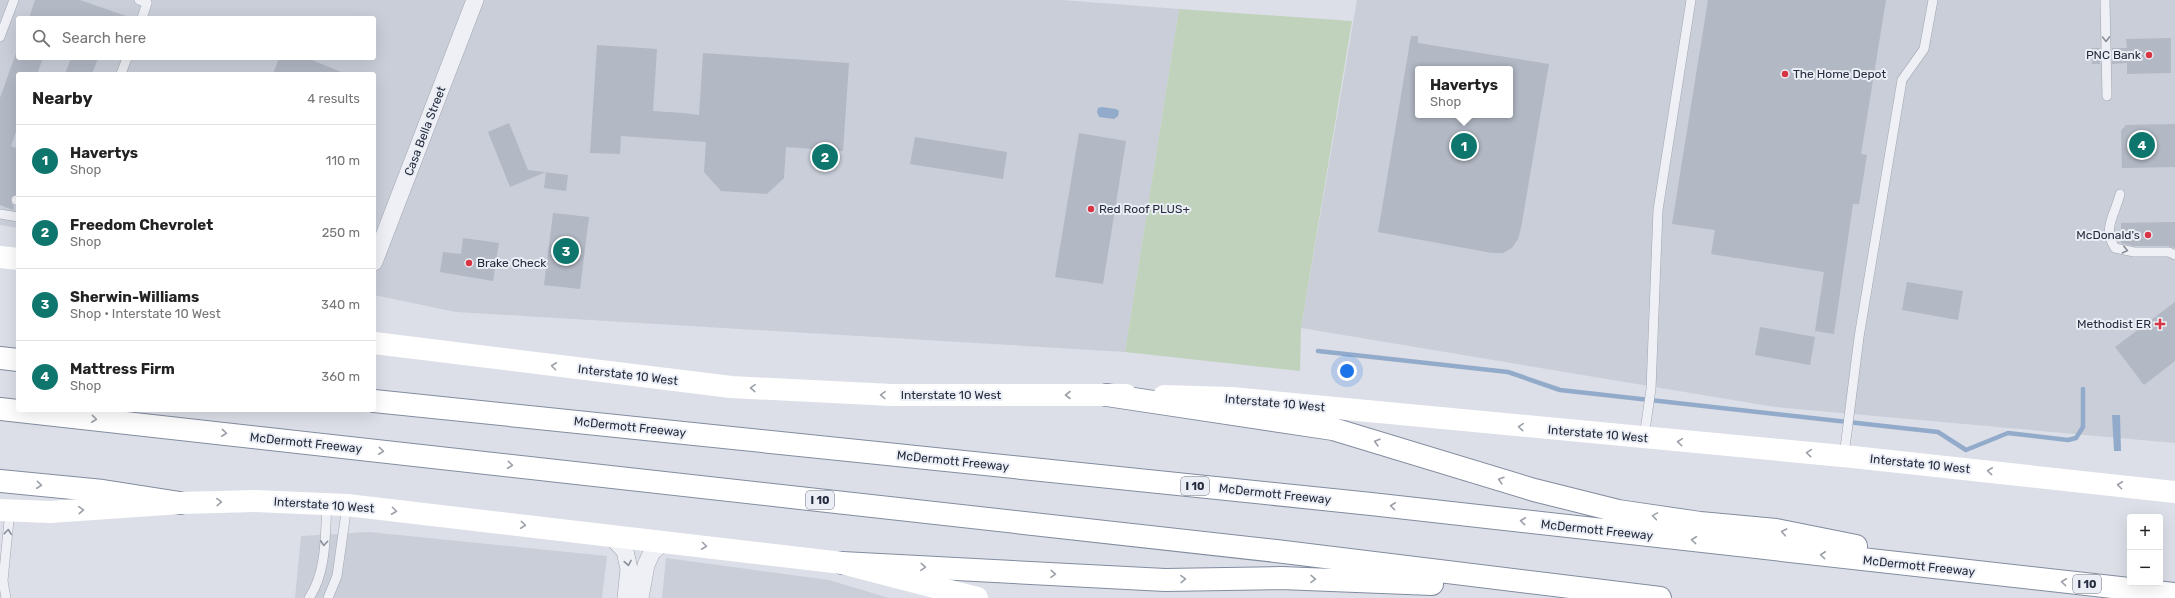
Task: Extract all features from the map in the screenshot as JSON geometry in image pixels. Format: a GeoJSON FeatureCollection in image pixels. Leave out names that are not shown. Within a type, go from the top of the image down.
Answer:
{"type":"FeatureCollection","features":[{"type":"Feature","properties":{"kind":"main road"},"geometry":{"type":"LineString","coordinates":[[0,257],[16,260]]}},
{"type":"Feature","properties":{"kind":"main road","name":"Interstate 10 West"},"geometry":{"type":"LineString","coordinates":[[376,343],[731,386],[892,396],[1108,394],[1231,398],[1844,457],[2171,492]]}},
{"type":"Feature","properties":{"kind":"main road"},"geometry":{"type":"LineString","coordinates":[[0,358],[16,360]]}},
{"type":"Feature","properties":{"kind":"main road"},"geometry":{"type":"LineString","coordinates":[[1108,394],[1333,429],[1534,490],[1618,511],[1700,523],[1776,530],[2014,577]]}},
{"type":"Feature","properties":{"kind":"main road","name":"McDermott Freeway"},"geometry":{"type":"LineString","coordinates":[[376,401],[1370,504],[2167,593]]}},
{"type":"Feature","properties":{"kind":"main road","name":"McDermott Freeway"},"geometry":{"type":"LineString","coordinates":[[0,408],[16,410]]}},
{"type":"Feature","properties":{"kind":"main road","name":"McDermott Freeway"},"geometry":{"type":"LineString","coordinates":[[36,412],[1276,551],[1650,597]]}},
{"type":"Feature","properties":{"kind":"main road"},"geometry":{"type":"LineString","coordinates":[[0,481],[103,491],[180,503]]}},
{"type":"Feature","properties":{"kind":"main road","name":"Interstate 10 West"},"geometry":{"type":"LineString","coordinates":[[5,510],[50,512],[180,503],[255,501],[337,505],[665,541],[842,563],[977,598]]}},
{"type":"Feature","properties":{"kind":"main road"},"geometry":{"type":"LineString","coordinates":[[842,563],[1165,580],[1281,578],[1372,580],[1650,597]]}},
{"type":"Feature","properties":{"kind":"street","name":"Casa Bella Street"},"geometry":{"type":"LineString","coordinates":[[376,257],[475,0]]}},
{"type":"Feature","properties":{"kind":"street"},"geometry":{"type":"LineString","coordinates":[[610,535],[625,551],[629,568],[626,598]]}},
{"type":"Feature","properties":{"kind":"street"},"geometry":{"type":"LineString","coordinates":[[640,598],[646,565],[652,552],[665,541]]}},
{"type":"Feature","properties":{"kind":"lane"},"geometry":{"type":"LineString","coordinates":[[0,37],[14,0]]}},
{"type":"Feature","properties":{"kind":"lane"},"geometry":{"type":"LineString","coordinates":[[139,0],[147,3],[143,16]]}},
{"type":"Feature","properties":{"kind":"lane"},"geometry":{"type":"LineString","coordinates":[[1644,438],[1651,389],[1658,210],[1691,0]]}},
{"type":"Feature","properties":{"kind":"lane"},"geometry":{"type":"LineString","coordinates":[[1844,457],[1859,337],[1902,80],[1924,49],[1933,0]]}},
{"type":"Feature","properties":{"kind":"lane"},"geometry":{"type":"LineString","coordinates":[[2105,0],[2107,96]]}},
{"type":"Feature","properties":{"kind":"lane"},"geometry":{"type":"LineString","coordinates":[[121,72],[126,60]]}},
{"type":"Feature","properties":{"kind":"lane"},"geometry":{"type":"LineString","coordinates":[[2120,194],[2117,208],[2109,222],[2110,239],[2115,248],[2134,252],[2168,252],[2175,255]]}},
{"type":"Feature","properties":{"kind":"lane"},"geometry":{"type":"LineString","coordinates":[[0,214],[16,217]]}},
{"type":"Feature","properties":{"kind":"lane"},"geometry":{"type":"LineString","coordinates":[[309,598],[318,578],[337,505]]}},
{"type":"Feature","properties":{"kind":"lane"},"geometry":{"type":"LineString","coordinates":[[328,598],[337,576],[337,505]]}},
{"type":"Feature","properties":{"kind":"lane"},"geometry":{"type":"LineString","coordinates":[[5,510],[3,581],[6,598]]}},
{"type":"Feature","properties":{"kind":"shaded area"},"geometry":{"type":"Polygon","coordinates":[[[0,0],[1062,0],[1179,9],[1125,352],[456,312],[376,295],[376,72],[16,72],[16,228],[0,225],[0,0]]]}},
{"type":"Feature","properties":{"kind":"shaded area"},"geometry":{"type":"Polygon","coordinates":[[[1357,0],[2175,0],[2175,443],[1775,407],[1301,328],[1357,0]]]}},
{"type":"Feature","properties":{"kind":"shaded area"},"geometry":{"type":"Polygon","coordinates":[[[369,532],[607,556],[602,598],[295,598],[301,536],[369,532]]]}},
{"type":"Feature","properties":{"kind":"shaded area"},"geometry":{"type":"Polygon","coordinates":[[[666,558],[829,580],[889,598],[662,598],[666,558]]]}},
{"type":"Feature","properties":{"kind":"green space"},"geometry":{"type":"Polygon","coordinates":[[[1179,9],[1352,21],[1301,328],[1300,371],[1125,352],[1179,9]]]}},
{"type":"Feature","properties":{"kind":"water"},"geometry":{"type":"Polygon","coordinates":[[[1102,107],[1116,109],[1119,111],[1118,116],[1114,119],[1099,117],[1097,112],[1098,108],[1102,107]]]}},
{"type":"Feature","properties":{"kind":"water"},"geometry":{"type":"Polygon","coordinates":[[[2112,415],[2120,415],[2121,451],[2114,451],[2112,415]]]}},
{"type":"Feature","properties":{"kind":"building"},"geometry":{"type":"Polygon","coordinates":[[[35,0],[80,0],[126,16],[30,16],[35,0]]]}},
{"type":"Feature","properties":{"kind":"building","name":"The Home Depot"},"geometry":{"type":"Polygon","coordinates":[[[1708,0],[1886,0],[1861,154],[1867,155],[1859,204],[1853,204],[1834,334],[1815,331],[1824,272],[1711,254],[1715,230],[1672,224],[1708,0]]]}},
{"type":"Feature","properties":{"kind":"building"},"geometry":{"type":"Polygon","coordinates":[[[1411,36],[1418,36],[1418,43],[1549,64],[1518,239],[1512,248],[1503,253],[1492,253],[1378,232],[1411,36]]]}},
{"type":"Feature","properties":{"kind":"building","name":"PNC Bank"},"geometry":{"type":"Polygon","coordinates":[[[2171,38],[2171,73],[2127,74],[2127,63],[2112,64],[2112,48],[2127,48],[2126,39],[2171,38]]]}},
{"type":"Feature","properties":{"kind":"building"},"geometry":{"type":"Polygon","coordinates":[[[597,45],[657,49],[653,111],[699,115],[703,53],[849,63],[843,151],[786,147],[784,178],[767,194],[721,191],[704,172],[706,142],[621,136],[620,154],[590,153],[597,45]]]}},
{"type":"Feature","properties":{"kind":"building"},"geometry":{"type":"Polygon","coordinates":[[[2092,48],[2100,48],[2100,64],[2092,64],[2092,48]]]}},
{"type":"Feature","properties":{"kind":"building"},"geometry":{"type":"Polygon","coordinates":[[[16,53],[16,60],[42,60],[38,72],[16,72],[16,132],[11,146],[16,148],[16,195],[11,197],[11,203],[14,206],[13,210],[0,205],[0,98],[16,53]]]}},
{"type":"Feature","properties":{"kind":"building"},"geometry":{"type":"Polygon","coordinates":[[[70,60],[97,60],[93,72],[66,72],[70,60]]]}},
{"type":"Feature","properties":{"kind":"building"},"geometry":{"type":"Polygon","coordinates":[[[278,60],[312,60],[341,72],[274,72],[278,60]]]}},
{"type":"Feature","properties":{"kind":"building"},"geometry":{"type":"Polygon","coordinates":[[[509,123],[528,170],[546,172],[510,187],[488,132],[509,123]]]}},
{"type":"Feature","properties":{"kind":"building"},"geometry":{"type":"Polygon","coordinates":[[[2175,124],[2175,167],[2122,168],[2121,131],[2126,125],[2175,124]]]}},
{"type":"Feature","properties":{"kind":"building","name":"Red Roof PLUS+"},"geometry":{"type":"Polygon","coordinates":[[[1079,133],[1126,141],[1103,284],[1055,277],[1079,133]]]}},
{"type":"Feature","properties":{"kind":"building"},"geometry":{"type":"Polygon","coordinates":[[[915,137],[1007,152],[1003,179],[910,164],[915,137]]]}},
{"type":"Feature","properties":{"kind":"building"},"geometry":{"type":"Polygon","coordinates":[[[546,172],[568,175],[566,191],[544,188],[546,172]]]}},
{"type":"Feature","properties":{"kind":"building"},"geometry":{"type":"Polygon","coordinates":[[[553,213],[589,217],[580,289],[544,285],[553,213]]]}},
{"type":"Feature","properties":{"kind":"building","name":"McDonald's"},"geometry":{"type":"Polygon","coordinates":[[[2175,222],[2175,248],[2169,246],[2135,246],[2121,243],[2121,223],[2175,222]]]}},
{"type":"Feature","properties":{"kind":"building","name":"Brake Check"},"geometry":{"type":"Polygon","coordinates":[[[463,238],[499,243],[493,281],[440,272],[443,252],[461,254],[463,238]]]}},
{"type":"Feature","properties":{"kind":"building"},"geometry":{"type":"Polygon","coordinates":[[[1907,282],[1963,291],[1958,320],[1902,310],[1907,282]]]}},
{"type":"Feature","properties":{"kind":"building","name":"Methodist ER"},"geometry":{"type":"Polygon","coordinates":[[[2175,302],[2175,361],[2144,385],[2115,347],[2175,302]]]}},
{"type":"Feature","properties":{"kind":"building"},"geometry":{"type":"Polygon","coordinates":[[[1760,327],[1815,337],[1810,365],[1755,355],[1760,327]]]}},
{"type":"Feature","properties":{"kind":"waterway"},"geometry":{"type":"LineString","coordinates":[[1318,351],[1508,372],[1560,390],[1938,432],[1966,450],[2008,433],[2068,440],[2076,438],[2083,427],[2083,389]]}},
{"type":"Feature","properties":{"kind":"place","name":"PNC Bank"},"geometry":{"type":"Point","coordinates":[2149,55]}},
{"type":"Feature","properties":{"kind":"place","name":"The Home Depot"},"geometry":{"type":"Point","coordinates":[1785,74]}},
{"type":"Feature","properties":{"kind":"place","name":"Mattress Firm"},"geometry":{"type":"Point","coordinates":[2142,145]}},
{"type":"Feature","properties":{"kind":"place","name":"Havertys"},"geometry":{"type":"Point","coordinates":[1464,146]}},
{"type":"Feature","properties":{"kind":"place","name":"Freedom Chevrolet"},"geometry":{"type":"Point","coordinates":[825,157]}},
{"type":"Feature","properties":{"kind":"place","name":"Red Roof PLUS+"},"geometry":{"type":"Point","coordinates":[1091,209]}},
{"type":"Feature","properties":{"kind":"place","name":"McDonald's"},"geometry":{"type":"Point","coordinates":[2148,235]}},
{"type":"Feature","properties":{"kind":"place","name":"Sherwin-Williams"},"geometry":{"type":"Point","coordinates":[566,251]}},
{"type":"Feature","properties":{"kind":"place","name":"Brake Check"},"geometry":{"type":"Point","coordinates":[469,263]}},
{"type":"Feature","properties":{"kind":"place","name":"Methodist ER"},"geometry":{"type":"Point","coordinates":[2160,324]}}]}
